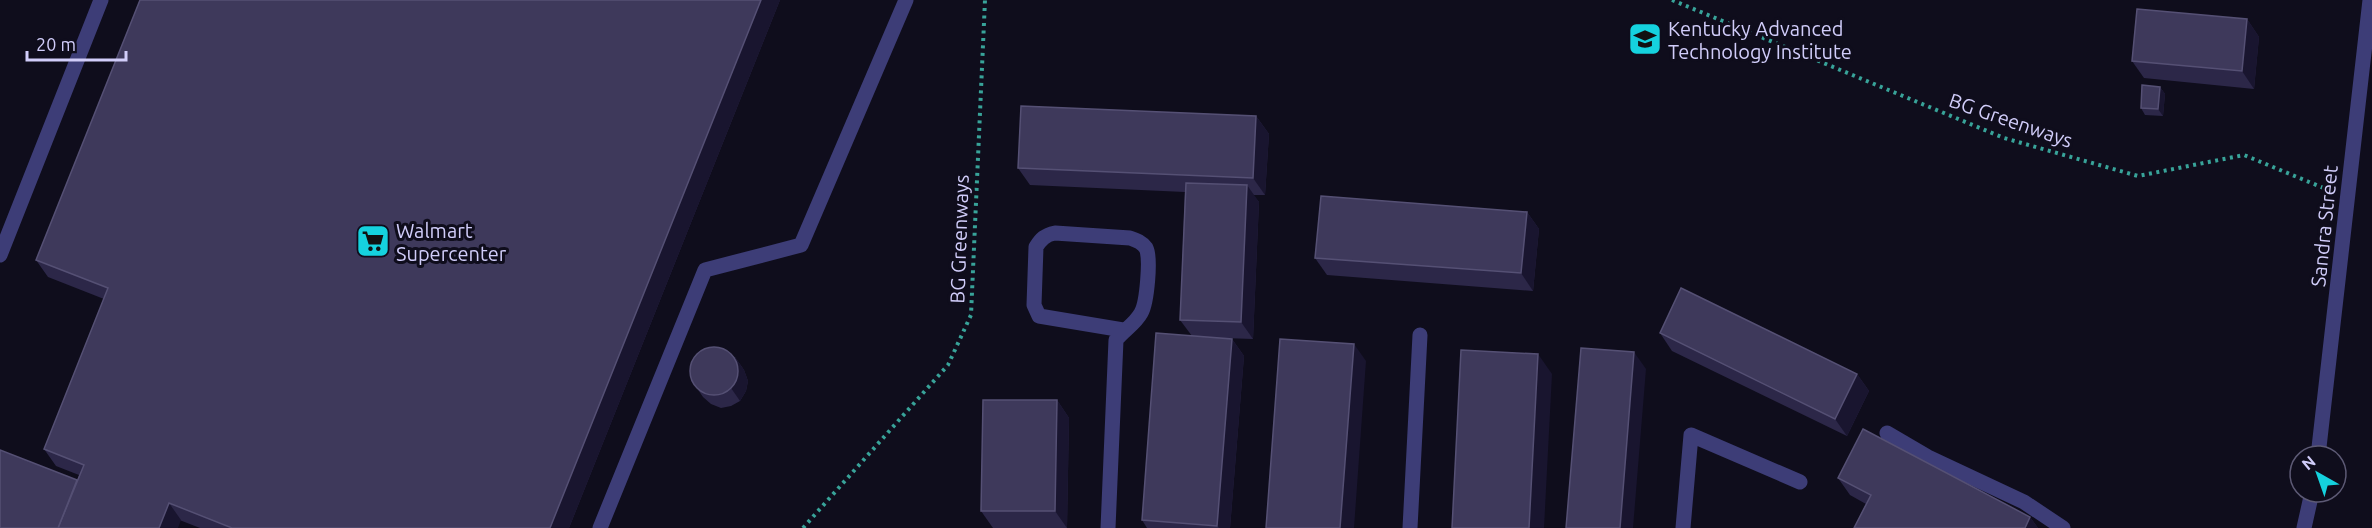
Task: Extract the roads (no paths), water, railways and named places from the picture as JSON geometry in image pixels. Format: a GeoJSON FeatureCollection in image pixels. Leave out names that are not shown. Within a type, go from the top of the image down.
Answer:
{"type":"FeatureCollection","features":[{"type":"Feature","properties":{"kind":"street"},"geometry":{"type":"LineString","coordinates":[[0,255],[101,0]]}},
{"type":"Feature","properties":{"kind":"street"},"geometry":{"type":"LineString","coordinates":[[600,528],[705,270],[801,245],[906,0]]}},
{"type":"Feature","properties":{"kind":"street","name":"Sandra Street"},"geometry":{"type":"LineString","coordinates":[[2319,444],[2370,0]]}},
{"type":"Feature","properties":{"kind":"street"},"geometry":{"type":"LineString","coordinates":[[1108,528],[1116,340],[1123,330],[1133,323],[1144,306],[1149,256],[1145,246],[1138,240],[1130,238],[1055,232],[1047,234],[1036,247],[1034,305],[1039,316],[1123,330]]}},
{"type":"Feature","properties":{"kind":"street"},"geometry":{"type":"LineString","coordinates":[[1410,528],[1420,335]]}},
{"type":"Feature","properties":{"kind":"street"},"geometry":{"type":"LineString","coordinates":[[1887,433],[1928,457],[2025,502],[2063,528]]}},
{"type":"Feature","properties":{"kind":"street"},"geometry":{"type":"LineString","coordinates":[[1683,528],[1691,435],[1800,482]]}},
{"type":"Feature","properties":{"kind":"street"},"geometry":{"type":"LineString","coordinates":[[2304,528],[2309,504]]}},
{"type":"Feature","properties":{"kind":"place","name":"Kentucky Advanced Technology Institute"},"geometry":{"type":"Point","coordinates":[1645,39]}},
{"type":"Feature","properties":{"kind":"place","name":"Walmart Supercenter"},"geometry":{"type":"Point","coordinates":[373,241]}}]}
